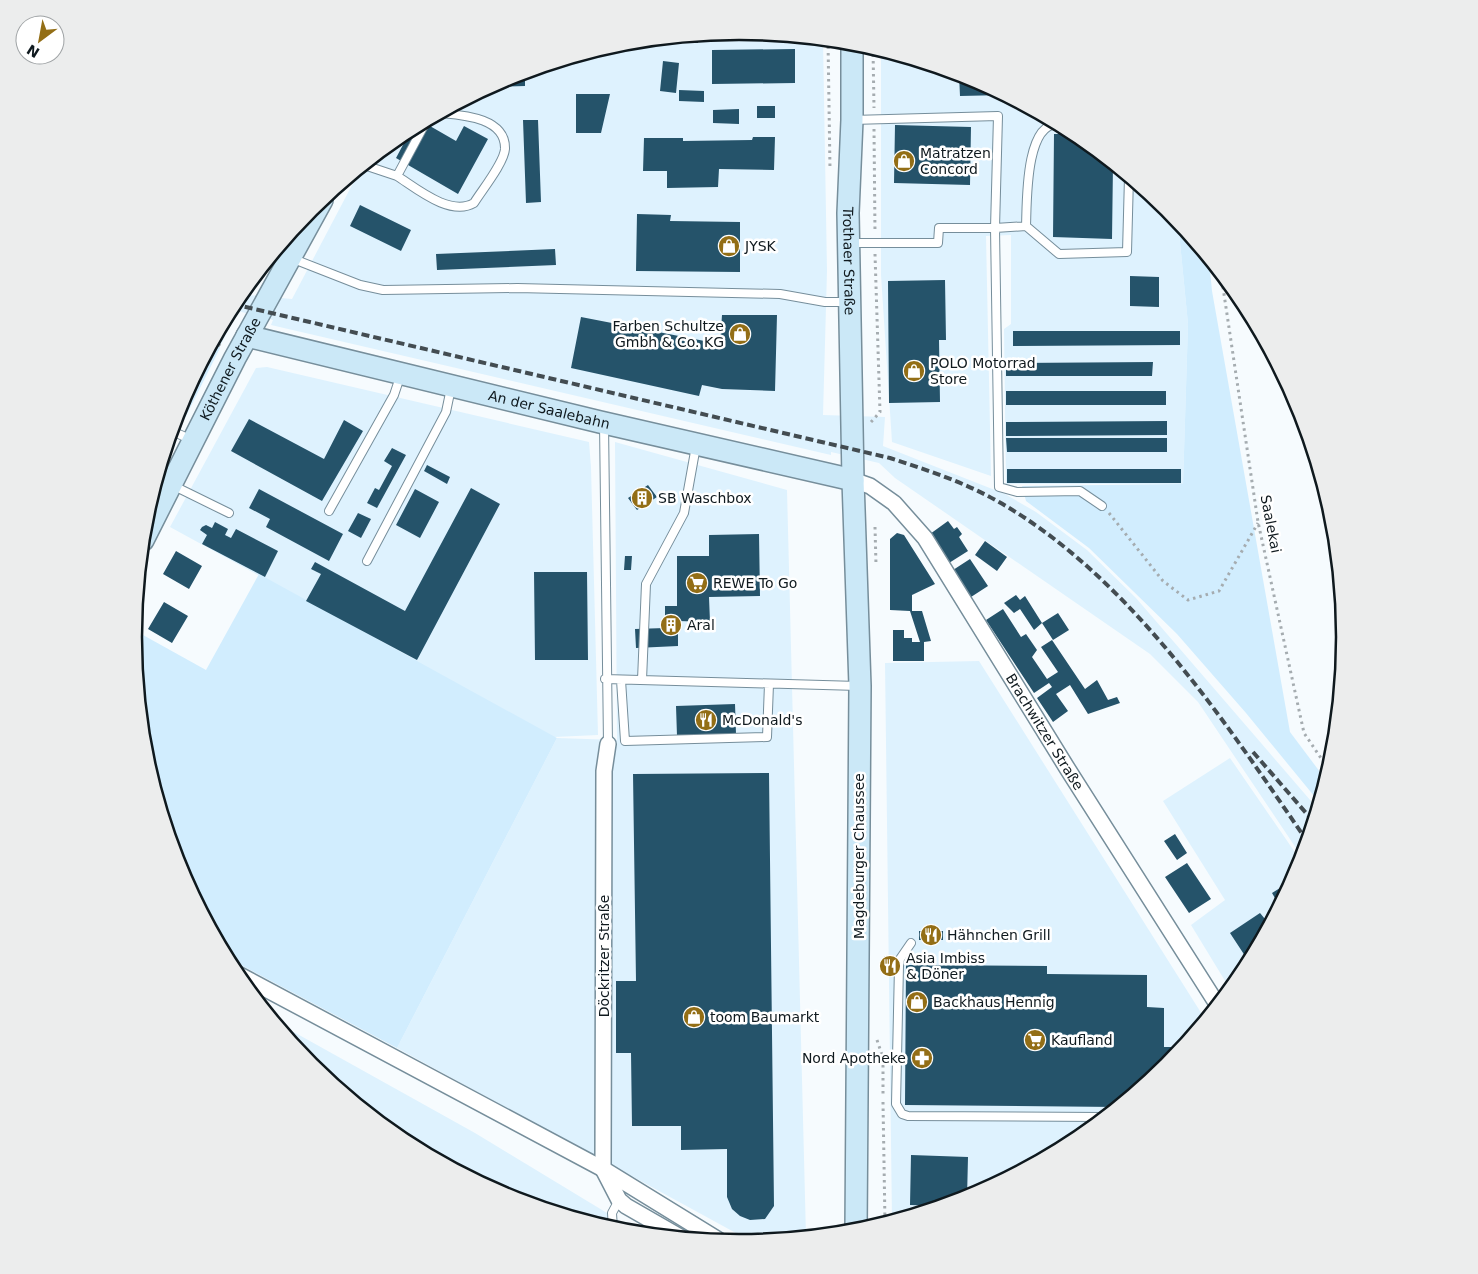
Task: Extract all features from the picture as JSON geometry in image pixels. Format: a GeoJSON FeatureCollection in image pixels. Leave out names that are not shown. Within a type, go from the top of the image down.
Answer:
{"type":"FeatureCollection","features":[{"type":"Feature","properties":{"kind":"main road","name":"Trothaer Straße"},"geometry":{"type":"LineString","coordinates":[[852,51],[852,120],[848,213],[853,480]]}},
{"type":"Feature","properties":{"kind":"main road","name":"Köthener Straße"},"geometry":{"type":"LineString","coordinates":[[153,522],[247,336],[282,255],[293,240]]}},
{"type":"Feature","properties":{"kind":"main road","name":"An der Saalebahn"},"geometry":{"type":"LineString","coordinates":[[247,336],[604,423],[853,480]]}},
{"type":"Feature","properties":{"kind":"main road","name":"Magdeburger Chaussee"},"geometry":{"type":"LineString","coordinates":[[853,480],[860,686],[855,1223]]}},
{"type":"Feature","properties":{"kind":"street","name":"Brachwitzer Straße"},"geometry":{"type":"LineString","coordinates":[[853,480],[870,486],[894,503],[925,538],[1072,776],[1214,999]]}},
{"type":"Feature","properties":{"kind":"street","name":"Döckritzer Straße"},"geometry":{"type":"LineString","coordinates":[[608,744],[604,771],[603,1169],[619,1200],[667,1230]]}},
{"type":"Feature","properties":{"kind":"street"},"geometry":{"type":"LineString","coordinates":[[252,982],[603,1169],[707,1233]]}},
{"type":"Feature","properties":{"kind":"lane"},"geometry":{"type":"LineString","coordinates":[[371,167],[396,176],[444,203],[456,207],[467,207],[474,203],[500,162],[505,149],[501,136],[493,125],[472,116],[452,114]]}},
{"type":"Feature","properties":{"kind":"lane"},"geometry":{"type":"LineString","coordinates":[[852,120],[998,116],[996,228],[999,487],[1017,492],[1080,492],[1102,506]]}},
{"type":"Feature","properties":{"kind":"lane"},"geometry":{"type":"LineString","coordinates":[[1026,226],[1033,150],[1045,128],[1049,127]]}},
{"type":"Feature","properties":{"kind":"lane"},"geometry":{"type":"LineString","coordinates":[[396,176],[420,133]]}},
{"type":"Feature","properties":{"kind":"lane"},"geometry":{"type":"LineString","coordinates":[[849,243],[938,243],[939,228],[1026,226],[1059,254],[1127,252],[1129,185]]}},
{"type":"Feature","properties":{"kind":"lane"},"geometry":{"type":"LineString","coordinates":[[282,255],[360,285],[383,290],[517,288],[780,294],[825,302],[850,302]]}},
{"type":"Feature","properties":{"kind":"lane"},"geometry":{"type":"LineString","coordinates":[[329,511],[394,395],[402,373]]}},
{"type":"Feature","properties":{"kind":"lane"},"geometry":{"type":"LineString","coordinates":[[367,560],[446,412],[451,386]]}},
{"type":"Feature","properties":{"kind":"lane"},"geometry":{"type":"LineString","coordinates":[[604,423],[605,679],[608,744]]}},
{"type":"Feature","properties":{"kind":"lane"},"geometry":{"type":"LineString","coordinates":[[178,434],[194,441]]}},
{"type":"Feature","properties":{"kind":"lane"},"geometry":{"type":"LineString","coordinates":[[642,680],[646,584],[684,512],[697,444]]}},
{"type":"Feature","properties":{"kind":"lane"},"geometry":{"type":"LineString","coordinates":[[172,486],[228,513]]}},
{"type":"Feature","properties":{"kind":"lane"},"geometry":{"type":"LineString","coordinates":[[605,679],[860,686]]}},
{"type":"Feature","properties":{"kind":"lane"},"geometry":{"type":"LineString","coordinates":[[621,680],[624,741],[767,737],[769,684]]}},
{"type":"Feature","properties":{"kind":"lane"},"geometry":{"type":"LineString","coordinates":[[911,943],[900,959],[899,966],[896,1104],[902,1114],[908,1116],[1094,1117]]}},
{"type":"Feature","properties":{"kind":"lane"},"geometry":{"type":"LineString","coordinates":[[612,1221],[612,1213],[619,1200]]}},
{"type":"Feature","properties":{"kind":"path"},"geometry":{"type":"LineString","coordinates":[[869,431],[869,423],[880,412],[875,244],[873,55]]}},
{"type":"Feature","properties":{"kind":"path","name":"Saalekai"},"geometry":{"type":"LineString","coordinates":[[1223,288],[1258,522],[1304,733],[1323,761]]}},
{"type":"Feature","properties":{"kind":"path"},"geometry":{"type":"LineString","coordinates":[[1102,506],[1162,581],[1188,600],[1219,591],[1258,522]]}},
{"type":"Feature","properties":{"kind":"shaded area"},"geometry":{"type":"Polygon","coordinates":[[[739,40],[778,41],[823,46],[827,271],[823,415],[885,417],[883,446],[1005,494],[1036,512],[1087,550],[1136,598],[1313,803],[1297,849],[1198,702],[1150,654],[895,478],[879,463],[831,452],[831,455],[271,325],[273,320],[239,311],[250,295],[292,299],[355,180],[407,141],[440,120],[475,102],[511,85],[547,72],[584,60],[623,51],[700,41],[739,40]]]}},
{"type":"Feature","properties":{"kind":"shaded area"},"geometry":{"type":"Polygon","coordinates":[[[881,57],[967,85],[1038,120],[1071,141],[1133,188],[1179,234],[1188,324],[1183,484],[1006,484],[1004,329],[1011,324],[1011,235],[986,236],[991,476],[892,442],[881,275],[881,57]]]}},
{"type":"Feature","properties":{"kind":"shaded area"},"geometry":{"type":"Polygon","coordinates":[[[1179,234],[1210,270],[1212,291],[1290,732],[1320,773],[1315,797],[1246,713],[1177,634],[1089,548],[1026,501],[1022,486],[1183,484],[1188,324],[1179,234]]]}},
{"type":"Feature","properties":{"kind":"shaded area"},"geometry":{"type":"Polygon","coordinates":[[[233,320],[185,416],[204,373],[233,320]]]}},
{"type":"Feature","properties":{"kind":"shaded area"},"geometry":{"type":"Polygon","coordinates":[[[218,346],[220,348],[183,420],[187,409],[218,346]]]}},
{"type":"Feature","properties":{"kind":"shaded area"},"geometry":{"type":"Polygon","coordinates":[[[267,367],[589,442],[598,735],[554,737],[170,527],[256,368],[267,367]]]}},
{"type":"Feature","properties":{"kind":"shaded area"},"geometry":{"type":"Polygon","coordinates":[[[615,442],[787,490],[806,1230],[738,1234],[397,1048],[557,738],[617,740],[615,442]]]}},
{"type":"Feature","properties":{"kind":"shaded area"},"geometry":{"type":"Polygon","coordinates":[[[259,574],[557,738],[397,1048],[240,965],[222,936],[204,901],[187,865],[162,792],[147,715],[143,676],[142,634],[206,670],[259,574]]]}},
{"type":"Feature","properties":{"kind":"shaded area"},"geometry":{"type":"Polygon","coordinates":[[[979,661],[1202,1014],[1188,1031],[1133,1086],[1071,1133],[1038,1154],[967,1189],[892,1214],[885,663],[979,661]]]}},
{"type":"Feature","properties":{"kind":"shaded area"},"geometry":{"type":"Polygon","coordinates":[[[1230,758],[1295,853],[1256,936],[1226,982],[1191,925],[1225,900],[1163,801],[1230,758]]]}},
{"type":"Feature","properties":{"kind":"shaded area"},"geometry":{"type":"Polygon","coordinates":[[[288,1029],[475,1133],[624,1223],[584,1214],[511,1189],[440,1154],[376,1111],[345,1086],[288,1029]]]}},
{"type":"Feature","properties":{"kind":"building"},"geometry":{"type":"Polygon","coordinates":[[[698,41],[698,43],[680,43],[698,41]]]}},
{"type":"Feature","properties":{"kind":"building"},"geometry":{"type":"Polygon","coordinates":[[[795,49],[795,83],[712,84],[712,50],[795,49]]]}},
{"type":"Feature","properties":{"kind":"building"},"geometry":{"type":"Polygon","coordinates":[[[663,61],[679,63],[676,93],[660,91],[663,61]]]}},
{"type":"Feature","properties":{"kind":"building"},"geometry":{"type":"Polygon","coordinates":[[[525,80],[525,86],[508,86],[525,80]]]}},
{"type":"Feature","properties":{"kind":"building"},"geometry":{"type":"Polygon","coordinates":[[[959,82],[989,95],[960,96],[959,82]]]}},
{"type":"Feature","properties":{"kind":"building"},"geometry":{"type":"Polygon","coordinates":[[[679,90],[704,91],[704,102],[679,101],[679,90]]]}},
{"type":"Feature","properties":{"kind":"building"},"geometry":{"type":"Polygon","coordinates":[[[576,94],[610,94],[601,133],[576,133],[576,94]]]}},
{"type":"Feature","properties":{"kind":"building"},"geometry":{"type":"Polygon","coordinates":[[[757,106],[775,106],[775,118],[757,118],[757,106]]]}},
{"type":"Feature","properties":{"kind":"building"},"geometry":{"type":"Polygon","coordinates":[[[739,109],[739,124],[713,123],[713,110],[739,109]]]}},
{"type":"Feature","properties":{"kind":"building"},"geometry":{"type":"Polygon","coordinates":[[[523,120],[538,120],[541,202],[526,203],[523,120]]]}},
{"type":"Feature","properties":{"kind":"building"},"geometry":{"type":"Polygon","coordinates":[[[895,125],[971,127],[970,185],[894,183],[895,125]]]}},
{"type":"Feature","properties":{"kind":"building"},"geometry":{"type":"Polygon","coordinates":[[[430,126],[456,141],[464,126],[488,139],[458,194],[396,158],[404,143],[430,126]]]}},
{"type":"Feature","properties":{"kind":"building"},"geometry":{"type":"Polygon","coordinates":[[[1054,134],[1060,134],[1113,172],[1112,239],[1053,237],[1054,134]]]}},
{"type":"Feature","properties":{"kind":"building"},"geometry":{"type":"Polygon","coordinates":[[[753,137],[775,137],[774,170],[719,169],[718,187],[667,188],[667,171],[643,171],[644,138],[683,138],[683,141],[752,140],[753,137]]]}},
{"type":"Feature","properties":{"kind":"building"},"geometry":{"type":"Polygon","coordinates":[[[360,205],[411,230],[401,251],[350,226],[360,205]]]}},
{"type":"Feature","properties":{"kind":"building"},"geometry":{"type":"Polygon","coordinates":[[[637,214],[671,215],[670,221],[740,222],[740,272],[636,271],[637,214]]]}},
{"type":"Feature","properties":{"kind":"building"},"geometry":{"type":"Polygon","coordinates":[[[555,249],[556,265],[437,270],[436,254],[555,249]]]}},
{"type":"Feature","properties":{"kind":"building"},"geometry":{"type":"Polygon","coordinates":[[[1130,276],[1159,277],[1159,307],[1130,306],[1130,276]]]}},
{"type":"Feature","properties":{"kind":"building","name":"POLO Motorrad Store"},"geometry":{"type":"Polygon","coordinates":[[[945,280],[946,340],[939,340],[940,402],[889,403],[888,281],[945,280]]]}},
{"type":"Feature","properties":{"kind":"building"},"geometry":{"type":"Polygon","coordinates":[[[722,315],[777,315],[775,391],[722,389],[702,385],[699,396],[571,368],[581,317],[720,344],[722,315]]]}},
{"type":"Feature","properties":{"kind":"building"},"geometry":{"type":"Polygon","coordinates":[[[1013,331],[1180,331],[1180,345],[1013,346],[1013,331]]]}},
{"type":"Feature","properties":{"kind":"building"},"geometry":{"type":"Polygon","coordinates":[[[1153,362],[1152,376],[1006,376],[1006,363],[1153,362]]]}},
{"type":"Feature","properties":{"kind":"building"},"geometry":{"type":"Polygon","coordinates":[[[1006,391],[1166,391],[1166,405],[1006,405],[1006,391]]]}},
{"type":"Feature","properties":{"kind":"building"},"geometry":{"type":"Polygon","coordinates":[[[249,419],[324,459],[344,420],[363,431],[322,501],[231,451],[249,419]]]}},
{"type":"Feature","properties":{"kind":"building"},"geometry":{"type":"Polygon","coordinates":[[[1167,421],[1167,435],[1006,436],[1006,422],[1167,421]]]}},
{"type":"Feature","properties":{"kind":"building"},"geometry":{"type":"Polygon","coordinates":[[[1006,438],[1167,438],[1167,452],[1007,452],[1006,438]]]}},
{"type":"Feature","properties":{"kind":"building"},"geometry":{"type":"Polygon","coordinates":[[[392,448],[406,455],[377,508],[367,503],[375,488],[379,490],[392,466],[384,461],[392,448]]]}},
{"type":"Feature","properties":{"kind":"building"},"geometry":{"type":"Polygon","coordinates":[[[427,465],[450,477],[447,484],[424,471],[427,465]]]}},
{"type":"Feature","properties":{"kind":"building"},"geometry":{"type":"Polygon","coordinates":[[[1007,469],[1181,469],[1181,483],[1007,483],[1007,469]]]}},
{"type":"Feature","properties":{"kind":"building","name":"SB Waschbox"},"geometry":{"type":"Polygon","coordinates":[[[648,485],[657,497],[637,510],[628,498],[648,485]]]}},
{"type":"Feature","properties":{"kind":"building"},"geometry":{"type":"Polygon","coordinates":[[[471,488],[500,504],[417,660],[306,601],[321,574],[311,569],[315,562],[405,611],[471,488]]]}},
{"type":"Feature","properties":{"kind":"building"},"geometry":{"type":"Polygon","coordinates":[[[259,489],[343,534],[329,561],[266,527],[270,519],[249,508],[259,489]]]}},
{"type":"Feature","properties":{"kind":"building"},"geometry":{"type":"Polygon","coordinates":[[[415,489],[439,502],[420,538],[396,525],[415,489]]]}},
{"type":"Feature","properties":{"kind":"building"},"geometry":{"type":"Polygon","coordinates":[[[358,513],[371,519],[361,538],[348,531],[358,513]]]}},
{"type":"Feature","properties":{"kind":"building"},"geometry":{"type":"Polygon","coordinates":[[[948,521],[954,529],[957,527],[962,534],[959,537],[968,551],[949,563],[930,534],[948,521]]]}},
{"type":"Feature","properties":{"kind":"building"},"geometry":{"type":"Polygon","coordinates":[[[215,522],[228,529],[225,535],[231,538],[236,529],[278,551],[265,577],[202,544],[207,535],[200,530],[206,525],[212,528],[215,522]]]}},
{"type":"Feature","properties":{"kind":"building"},"geometry":{"type":"Polygon","coordinates":[[[897,533],[904,535],[935,584],[912,595],[912,611],[922,611],[931,641],[924,642],[924,661],[893,661],[893,630],[904,630],[904,638],[912,638],[912,642],[920,642],[910,611],[890,610],[890,539],[897,533]]]}},
{"type":"Feature","properties":{"kind":"building"},"geometry":{"type":"Polygon","coordinates":[[[759,534],[760,596],[709,597],[710,622],[678,621],[678,646],[636,648],[635,629],[665,628],[665,606],[677,606],[677,556],[709,556],[709,535],[759,534]]]}},
{"type":"Feature","properties":{"kind":"building"},"geometry":{"type":"Polygon","coordinates":[[[985,541],[1007,557],[997,571],[975,555],[985,541]]]}},
{"type":"Feature","properties":{"kind":"building"},"geometry":{"type":"Polygon","coordinates":[[[176,551],[202,566],[189,589],[163,574],[176,551]]]}},
{"type":"Feature","properties":{"kind":"building"},"geometry":{"type":"Polygon","coordinates":[[[625,556],[632,556],[631,570],[624,570],[625,556]]]}},
{"type":"Feature","properties":{"kind":"building"},"geometry":{"type":"Polygon","coordinates":[[[970,559],[988,586],[971,597],[953,570],[970,559]]]}},
{"type":"Feature","properties":{"kind":"building"},"geometry":{"type":"Polygon","coordinates":[[[534,572],[587,572],[588,660],[535,660],[534,572]]]}},
{"type":"Feature","properties":{"kind":"building"},"geometry":{"type":"Polygon","coordinates":[[[1016,595],[1020,600],[1025,596],[1042,623],[1034,630],[1020,609],[1014,613],[1004,603],[1016,595]]]}},
{"type":"Feature","properties":{"kind":"building"},"geometry":{"type":"Polygon","coordinates":[[[164,602],[188,616],[172,643],[148,629],[164,602]]]}},
{"type":"Feature","properties":{"kind":"building"},"geometry":{"type":"Polygon","coordinates":[[[1003,609],[1021,637],[1026,634],[1037,650],[1032,657],[1047,679],[1058,672],[1041,647],[1052,640],[1085,689],[1097,680],[1108,700],[1117,697],[1120,703],[1088,714],[1070,685],[1056,694],[1068,711],[1053,722],[1037,698],[1052,687],[1049,683],[1034,693],[986,620],[1003,609]]]}},
{"type":"Feature","properties":{"kind":"building"},"geometry":{"type":"Polygon","coordinates":[[[1058,613],[1069,630],[1053,640],[1042,623],[1058,613]]]}},
{"type":"Feature","properties":{"kind":"building","name":"McDonald's"},"geometry":{"type":"Polygon","coordinates":[[[735,704],[736,734],[677,736],[676,706],[735,704]]]}},
{"type":"Feature","properties":{"kind":"building","name":"toom Baumarkt"},"geometry":{"type":"Polygon","coordinates":[[[769,773],[774,1206],[765,1219],[750,1220],[740,1216],[732,1209],[727,1197],[727,1149],[681,1150],[681,1126],[632,1126],[631,1053],[616,1053],[616,981],[636,981],[633,774],[769,773]]]}},
{"type":"Feature","properties":{"kind":"building"},"geometry":{"type":"Polygon","coordinates":[[[1175,834],[1187,853],[1177,860],[1164,841],[1175,834]]]}},
{"type":"Feature","properties":{"kind":"building"},"geometry":{"type":"Polygon","coordinates":[[[1187,863],[1211,899],[1189,913],[1165,877],[1187,863]]]}},
{"type":"Feature","properties":{"kind":"building"},"geometry":{"type":"Polygon","coordinates":[[[1280,888],[1275,898],[1272,893],[1280,888]]]}},
{"type":"Feature","properties":{"kind":"building"},"geometry":{"type":"Polygon","coordinates":[[[1260,913],[1265,919],[1244,955],[1230,933],[1260,913]]]}},
{"type":"Feature","properties":{"kind":"building","name":"Hähnchen Grill"},"geometry":{"type":"Polygon","coordinates":[[[919,931],[943,931],[943,940],[919,940],[919,931]]]}},
{"type":"Feature","properties":{"kind":"building","name":"Asia Imbiss & Döner"},"geometry":{"type":"Polygon","coordinates":[[[884,956],[896,957],[896,976],[885,975],[884,956]]]}},
{"type":"Feature","properties":{"kind":"building","name":"Kaufland"},"geometry":{"type":"Polygon","coordinates":[[[906,965],[1047,966],[1047,974],[1147,975],[1147,1007],[1164,1008],[1164,1047],[1173,1047],[1133,1086],[1107,1107],[905,1105],[906,965]]]}},
{"type":"Feature","properties":{"kind":"building"},"geometry":{"type":"Polygon","coordinates":[[[911,1155],[968,1157],[967,1189],[921,1205],[910,1205],[911,1155]]]}},
{"type":"Feature","properties":{"kind":"railway"},"geometry":{"type":"LineString","coordinates":[[242,306],[890,458],[972,488],[999,502],[1046,533],[1090,569],[1132,610],[1171,654],[1207,700],[1302,834]]}},
{"type":"Feature","properties":{"kind":"railway"},"geometry":{"type":"LineString","coordinates":[[1253,752],[1308,816]]}},
{"type":"Feature","properties":{"kind":"place","name":"Matratzen Concord"},"geometry":{"type":"Point","coordinates":[904,161]}},
{"type":"Feature","properties":{"kind":"place","name":"JYSK"},"geometry":{"type":"Point","coordinates":[729,246]}},
{"type":"Feature","properties":{"kind":"place","name":"Farben Schultze Gmbh & Co. KG"},"geometry":{"type":"Point","coordinates":[740,334]}},
{"type":"Feature","properties":{"kind":"place","name":"POLO Motorrad Store"},"geometry":{"type":"Point","coordinates":[914,371]}},
{"type":"Feature","properties":{"kind":"place","name":"SB Waschbox"},"geometry":{"type":"Point","coordinates":[642,498]}},
{"type":"Feature","properties":{"kind":"place","name":"REWE To Go"},"geometry":{"type":"Point","coordinates":[697,583]}},
{"type":"Feature","properties":{"kind":"place","name":"Aral"},"geometry":{"type":"Point","coordinates":[671,625]}},
{"type":"Feature","properties":{"kind":"place","name":"McDonald's"},"geometry":{"type":"Point","coordinates":[706,720]}},
{"type":"Feature","properties":{"kind":"place","name":"Hähnchen Grill"},"geometry":{"type":"Point","coordinates":[931,935]}},
{"type":"Feature","properties":{"kind":"place","name":"Asia Imbiss & Döner"},"geometry":{"type":"Point","coordinates":[890,966]}},
{"type":"Feature","properties":{"kind":"place","name":"Backhaus Hennig"},"geometry":{"type":"Point","coordinates":[917,1002]}},
{"type":"Feature","properties":{"kind":"place","name":"toom Baumarkt"},"geometry":{"type":"Point","coordinates":[694,1017]}},
{"type":"Feature","properties":{"kind":"place","name":"Kaufland"},"geometry":{"type":"Point","coordinates":[1035,1040]}},
{"type":"Feature","properties":{"kind":"place","name":"Nord Apotheke"},"geometry":{"type":"Point","coordinates":[922,1058]}}]}
